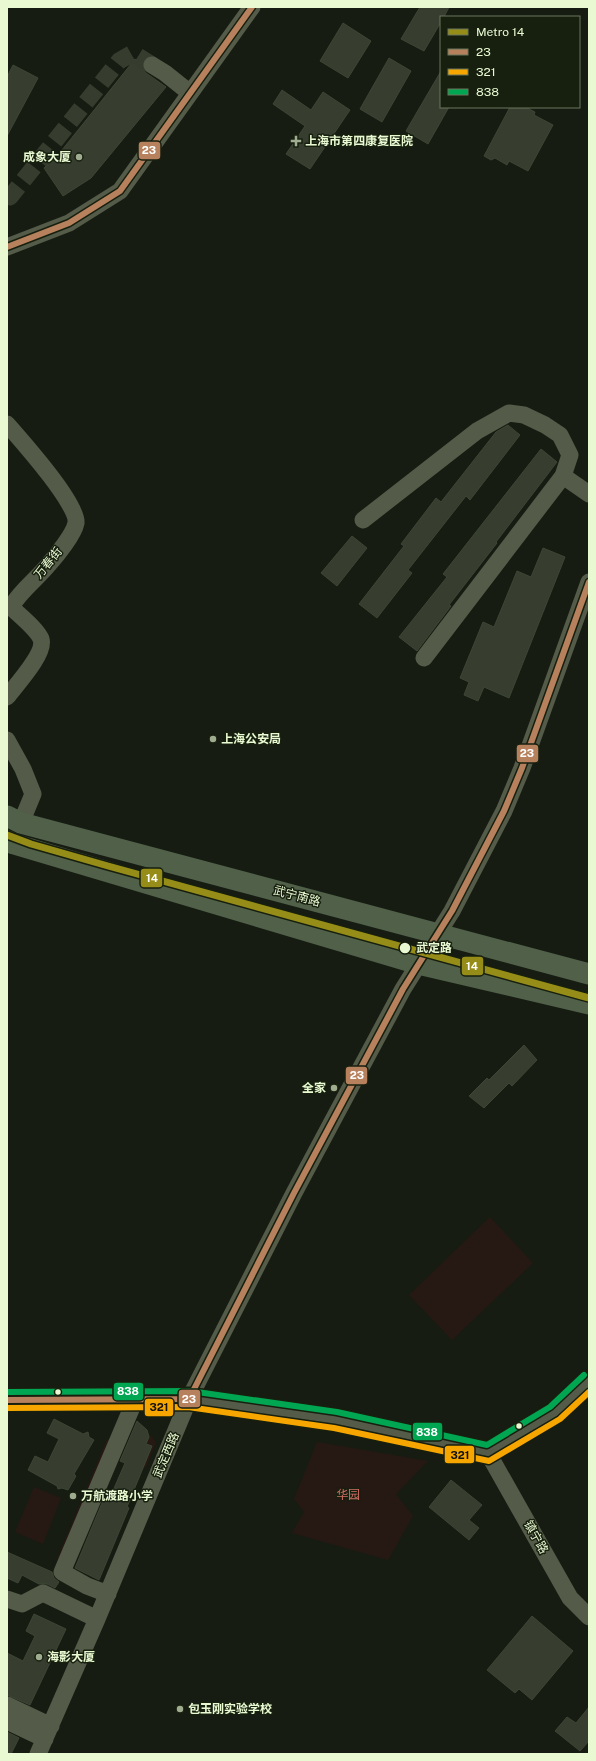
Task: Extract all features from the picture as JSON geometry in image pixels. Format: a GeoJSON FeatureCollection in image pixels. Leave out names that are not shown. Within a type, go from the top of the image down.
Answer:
{"type":"FeatureCollection","features":[{"type":"Feature","properties":{"kind":"main road","name":"武宁南路"},"geometry":{"type":"LineString","coordinates":[[14,819],[589,974]]}},
{"type":"Feature","properties":{"kind":"main road"},"geometry":{"type":"LineString","coordinates":[[7,841],[418,964],[589,1004]]}},
{"type":"Feature","properties":{"kind":"street"},"geometry":{"type":"LineString","coordinates":[[7,247],[69,223],[120,191],[252,7]]}},
{"type":"Feature","properties":{"kind":"street"},"geometry":{"type":"LineString","coordinates":[[152,65],[165,73],[190,93]]}},
{"type":"Feature","properties":{"kind":"street"},"geometry":{"type":"LineString","coordinates":[[363,520],[477,430],[509,413],[524,415],[545,425],[560,436],[570,454],[563,476],[424,658]]}},
{"type":"Feature","properties":{"kind":"street","name":"万春街"},"geometry":{"type":"LineString","coordinates":[[7,424],[55,482],[74,512],[76,519],[74,530],[51,562],[16,598],[11,607],[38,634],[42,644],[38,656],[7,697]]}},
{"type":"Feature","properties":{"kind":"street"},"geometry":{"type":"LineString","coordinates":[[563,476],[589,494]]}},
{"type":"Feature","properties":{"kind":"street"},"geometry":{"type":"LineString","coordinates":[[439,934],[480,860],[504,811],[522,768],[589,582]]}},
{"type":"Feature","properties":{"kind":"street"},"geometry":{"type":"LineString","coordinates":[[7,740],[21,765],[33,794],[14,819]]}},
{"type":"Feature","properties":{"kind":"street","name":"武定西路"},"geometry":{"type":"LineString","coordinates":[[38,1754],[108,1594],[189,1399],[294,1193],[418,964],[439,934]]}},
{"type":"Feature","properties":{"kind":"street"},"geometry":{"type":"LineString","coordinates":[[7,1400],[189,1399],[335,1420],[488,1453],[554,1413],[589,1381]]}},
{"type":"Feature","properties":{"kind":"street"},"geometry":{"type":"LineString","coordinates":[[108,1594],[87,1586],[62,1572],[134,1400]]}},
{"type":"Feature","properties":{"kind":"street","name":"镇宁路"},"geometry":{"type":"LineString","coordinates":[[488,1453],[570,1598],[589,1617]]}},
{"type":"Feature","properties":{"kind":"street"},"geometry":{"type":"LineString","coordinates":[[7,1598],[22,1604],[43,1593],[97,1619]]}},
{"type":"Feature","properties":{"kind":"street"},"geometry":{"type":"LineString","coordinates":[[7,1705],[48,1732]]}},
{"type":"Feature","properties":{"kind":"street"},"geometry":{"type":"LineString","coordinates":[[7,1721],[48,1732]]}},
{"type":"Feature","properties":{"kind":"green space"},"geometry":{"type":"Polygon","coordinates":[[[490,1217],[533,1263],[452,1340],[409,1295],[490,1217]]]}},
{"type":"Feature","properties":{"kind":"green space"},"geometry":{"type":"Polygon","coordinates":[[[148,1433],[156,1442],[146,1468],[143,1467],[152,1446],[146,1444],[149,1437],[148,1433]]]}},
{"type":"Feature","properties":{"kind":"green space"},"geometry":{"type":"Polygon","coordinates":[[[107,1439],[112,1441],[62,1562],[57,1559],[107,1439]]]}},
{"type":"Feature","properties":{"kind":"green space","name":"华园"},"geometry":{"type":"Polygon","coordinates":[[[317,1442],[428,1461],[396,1494],[413,1516],[388,1560],[292,1533],[304,1512],[294,1499],[317,1442]]]}},
{"type":"Feature","properties":{"kind":"green space"},"geometry":{"type":"Polygon","coordinates":[[[34,1487],[61,1498],[43,1544],[15,1532],[34,1487]]]}},
{"type":"Feature","properties":{"kind":"building"},"geometry":{"type":"Polygon","coordinates":[[[420,7],[449,7],[444,16],[440,16],[440,24],[424,51],[401,39],[420,7]]]}},
{"type":"Feature","properties":{"kind":"building"},"geometry":{"type":"Polygon","coordinates":[[[343,23],[371,41],[348,78],[320,61],[343,23]]]}},
{"type":"Feature","properties":{"kind":"building"},"geometry":{"type":"Polygon","coordinates":[[[389,58],[411,71],[382,122],[360,109],[389,58]]]}},
{"type":"Feature","properties":{"kind":"building"},"geometry":{"type":"Polygon","coordinates":[[[135,59],[142,64],[146,73],[166,87],[91,178],[63,196],[44,168],[62,150],[135,59]]]}},
{"type":"Feature","properties":{"kind":"building"},"geometry":{"type":"Polygon","coordinates":[[[13,65],[38,78],[7,136],[7,77],[13,65]]]}},
{"type":"Feature","properties":{"kind":"building"},"geometry":{"type":"Polygon","coordinates":[[[440,73],[440,108],[448,108],[428,144],[406,131],[440,73]]]}},
{"type":"Feature","properties":{"kind":"building"},"geometry":{"type":"Polygon","coordinates":[[[282,90],[311,110],[323,92],[350,110],[310,169],[286,154],[305,126],[273,104],[282,90]]]}},
{"type":"Feature","properties":{"kind":"building"},"geometry":{"type":"Polygon","coordinates":[[[509,108],[527,108],[535,112],[534,115],[553,125],[528,171],[509,161],[507,165],[495,158],[491,160],[484,156],[509,108]]]}},
{"type":"Feature","properties":{"kind":"building"},"geometry":{"type":"Polygon","coordinates":[[[508,425],[520,435],[470,500],[466,496],[408,570],[412,573],[377,618],[359,604],[404,546],[401,544],[436,498],[441,502],[496,432],[508,425]]]}},
{"type":"Feature","properties":{"kind":"building"},"geometry":{"type":"Polygon","coordinates":[[[541,449],[557,462],[449,605],[451,606],[417,651],[399,637],[447,577],[443,574],[541,449]]]}},
{"type":"Feature","properties":{"kind":"building"},"geometry":{"type":"Polygon","coordinates":[[[352,536],[367,548],[337,586],[321,573],[352,536]]]}},
{"type":"Feature","properties":{"kind":"building"},"geometry":{"type":"Polygon","coordinates":[[[543,548],[565,557],[509,698],[484,687],[478,701],[464,695],[469,682],[460,678],[483,622],[494,627],[517,571],[531,577],[543,548]]]}},
{"type":"Feature","properties":{"kind":"building"},"geometry":{"type":"Polygon","coordinates":[[[524,1045],[537,1060],[512,1086],[509,1083],[484,1108],[469,1096],[487,1078],[489,1080],[524,1045]]]}},
{"type":"Feature","properties":{"kind":"building"},"geometry":{"type":"Polygon","coordinates":[[[54,1419],[83,1434],[88,1432],[89,1437],[94,1440],[74,1474],[76,1476],[68,1490],[62,1488],[58,1489],[57,1486],[28,1470],[35,1456],[48,1462],[59,1439],[47,1433],[54,1419]]]}},
{"type":"Feature","properties":{"kind":"building"},"geometry":{"type":"Polygon","coordinates":[[[137,1421],[147,1430],[149,1437],[146,1444],[152,1446],[127,1507],[129,1508],[99,1580],[75,1568],[104,1498],[109,1500],[125,1463],[120,1461],[137,1421]]]}},
{"type":"Feature","properties":{"kind":"building"},"geometry":{"type":"Polygon","coordinates":[[[451,1480],[482,1505],[469,1520],[479,1528],[469,1540],[429,1507],[451,1480]]]}},
{"type":"Feature","properties":{"kind":"building"},"geometry":{"type":"Polygon","coordinates":[[[7,1552],[52,1572],[54,1578],[59,1582],[55,1588],[47,1584],[39,1584],[22,1575],[18,1583],[7,1578],[7,1552]]]}},
{"type":"Feature","properties":{"kind":"building","name":"海影大厦"},"geometry":{"type":"Polygon","coordinates":[[[34,1614],[66,1629],[30,1705],[7,1695],[7,1653],[23,1661],[35,1636],[26,1631],[34,1614]]]}},
{"type":"Feature","properties":{"kind":"building"},"geometry":{"type":"Polygon","coordinates":[[[532,1616],[573,1651],[532,1700],[519,1689],[515,1693],[487,1670],[532,1616]]]}},
{"type":"Feature","properties":{"kind":"building"},"geometry":{"type":"Polygon","coordinates":[[[589,1707],[589,1741],[580,1751],[555,1731],[567,1717],[576,1723],[589,1707]]]}},
{"type":"Feature","properties":{"kind":"building"},"geometry":{"type":"Polygon","coordinates":[[[7,1732],[19,1738],[11,1754],[7,1754],[7,1732]]]}},
{"type":"Feature","properties":{"kind":"tunnel"},"geometry":{"type":"LineString","coordinates":[[7,195],[10,197],[119,61],[133,53],[152,65]]}},
{"type":"Feature","properties":{"kind":"metro line","name":"14"},"geometry":{"type":"LineString","coordinates":[[7,835],[31,844],[108,866],[589,998]]}},
{"type":"Feature","properties":{"kind":"transit line","name":"23"},"geometry":{"type":"LineString","coordinates":[[7,247],[69,223],[120,191],[252,7]]}},
{"type":"Feature","properties":{"kind":"transit line","name":"23"},"geometry":{"type":"LineString","coordinates":[[7,1400],[189,1399],[294,1193],[403,989],[452,911],[504,811],[522,768],[589,582]]}},
{"type":"Feature","properties":{"kind":"transit line","name":"838"},"geometry":{"type":"LineString","coordinates":[[7,1392],[190,1391],[337,1412],[487,1445],[550,1407],[584,1375]]}},
{"type":"Feature","properties":{"kind":"transit line","name":"321"},"geometry":{"type":"LineString","coordinates":[[7,1408],[188,1407],[334,1428],[489,1461],[560,1419],[589,1392]]}},
{"type":"Feature","properties":{"kind":"place","name":"上海市第四康复医院"},"geometry":{"type":"Point","coordinates":[296,141]}},
{"type":"Feature","properties":{"kind":"place","name":"成象大厦"},"geometry":{"type":"Point","coordinates":[79,157]}},
{"type":"Feature","properties":{"kind":"place","name":"上海公安局"},"geometry":{"type":"Point","coordinates":[213,739]}},
{"type":"Feature","properties":{"kind":"place","name":"武定路"},"geometry":{"type":"Point","coordinates":[405,948]}},
{"type":"Feature","properties":{"kind":"place","name":"全家"},"geometry":{"type":"Point","coordinates":[334,1088]}},
{"type":"Feature","properties":{"kind":"place","name":"万航渡路小学"},"geometry":{"type":"Point","coordinates":[73,1496]}},
{"type":"Feature","properties":{"kind":"place","name":"海影大厦"},"geometry":{"type":"Point","coordinates":[39,1657]}},
{"type":"Feature","properties":{"kind":"place","name":"包玉刚实验学校"},"geometry":{"type":"Point","coordinates":[180,1709]}}]}
